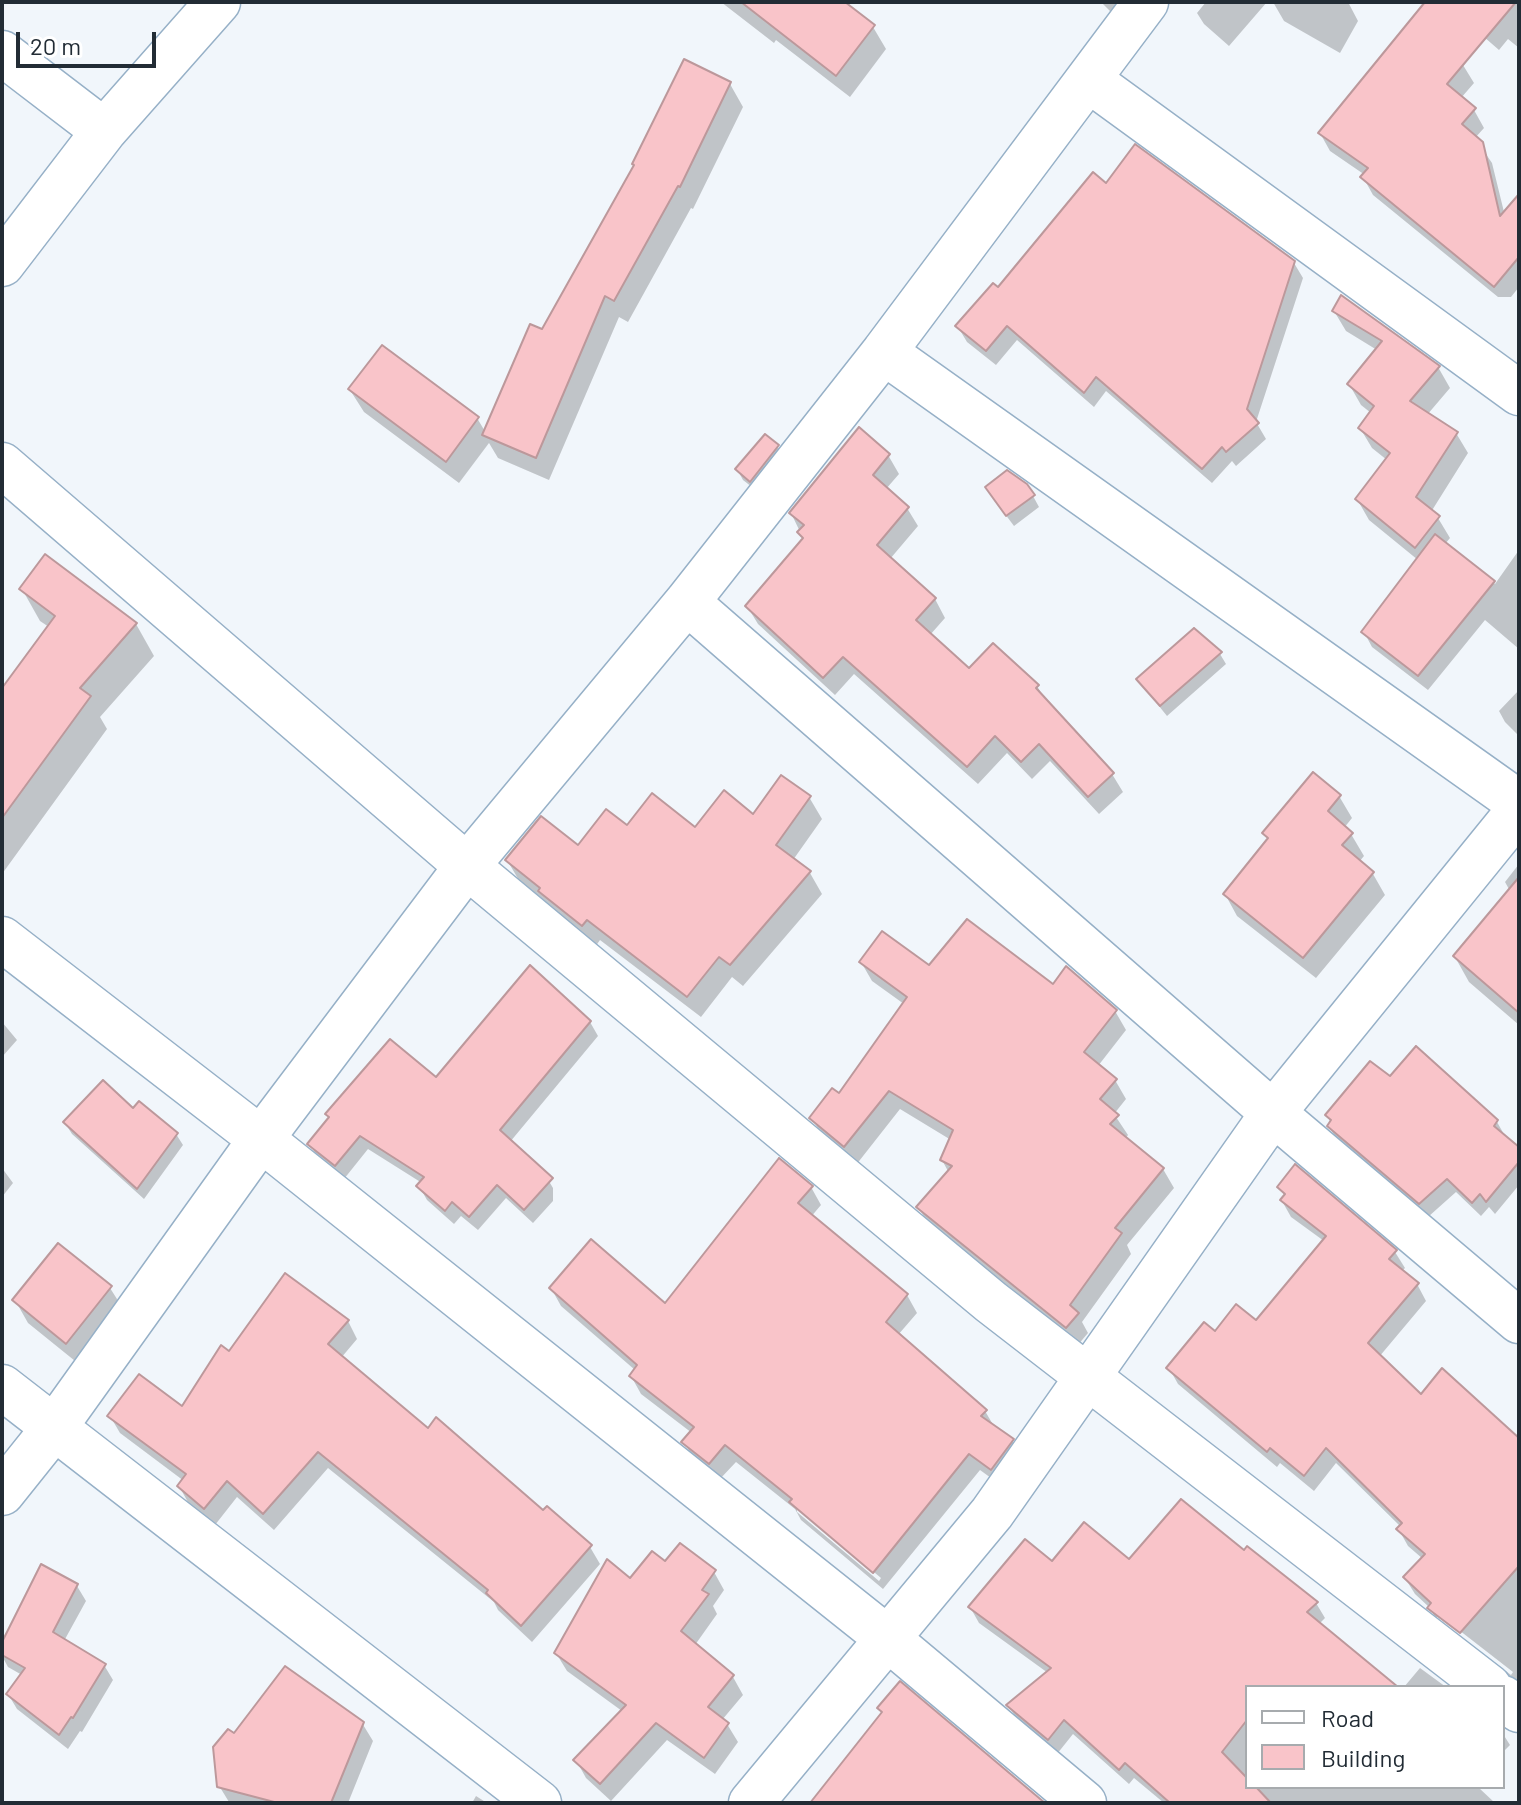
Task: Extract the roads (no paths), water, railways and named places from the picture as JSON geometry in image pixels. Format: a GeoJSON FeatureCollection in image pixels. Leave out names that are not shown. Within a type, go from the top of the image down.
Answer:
{"type":"FeatureCollection","features":[{"type":"Feature","properties":{"kind":"street"},"geometry":{"type":"LineString","coordinates":[[2,264],[104,131],[218,2]]}},
{"type":"Feature","properties":{"kind":"street"},"geometry":{"type":"LineString","coordinates":[[2,1493],[54,1428],[261,1139],[467,866],[687,602],[884,352],[1146,2]]}},
{"type":"Feature","properties":{"kind":"street"},"geometry":{"type":"LineString","coordinates":[[2,53],[104,131]]}},
{"type":"Feature","properties":{"kind":"street"},"geometry":{"type":"LineString","coordinates":[[1089,80],[1519,393]]}},
{"type":"Feature","properties":{"kind":"street"},"geometry":{"type":"LineString","coordinates":[[884,352],[1519,803]]}},
{"type":"Feature","properties":{"kind":"street"},"geometry":{"type":"LineString","coordinates":[[2,465],[467,866],[979,1292],[1486,1685]]}},
{"type":"Feature","properties":{"kind":"street"},"geometry":{"type":"LineString","coordinates":[[687,602],[1273,1113],[1519,1321]]}},
{"type":"Feature","properties":{"kind":"street"},"geometry":{"type":"LineString","coordinates":[[751,1803],[992,1513],[1273,1113],[1519,810]]}},
{"type":"Feature","properties":{"kind":"street"},"geometry":{"type":"LineString","coordinates":[[2,939],[261,1139],[887,1638],[1084,1803]]}},
{"type":"Feature","properties":{"kind":"street"},"geometry":{"type":"LineString","coordinates":[[2,1387],[539,1803]]}}]}
